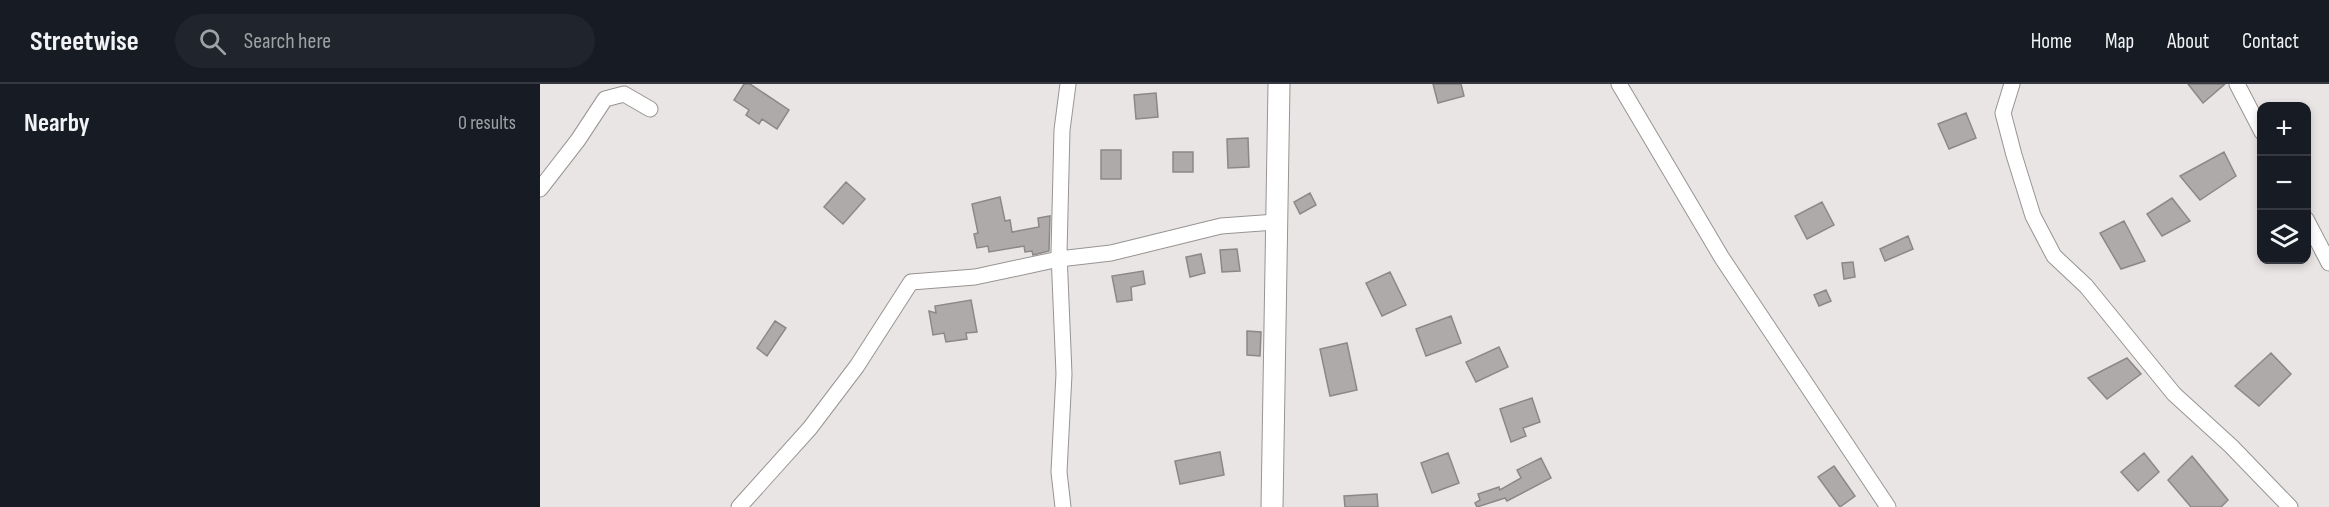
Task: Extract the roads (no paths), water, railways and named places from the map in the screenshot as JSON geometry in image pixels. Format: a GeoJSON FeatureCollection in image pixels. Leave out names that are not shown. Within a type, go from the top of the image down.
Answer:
{"type":"FeatureCollection","features":[{"type":"Feature","properties":{"kind":"main road"},"geometry":{"type":"LineString","coordinates":[[1272,507],[1279,84]]}},
{"type":"Feature","properties":{"kind":"street"},"geometry":{"type":"LineString","coordinates":[[1063,507],[1059,472],[1064,374],[1059,259],[1062,130],[1068,84]]}},
{"type":"Feature","properties":{"kind":"street"},"geometry":{"type":"LineString","coordinates":[[1619,84],[1722,258],[1888,507]]}},
{"type":"Feature","properties":{"kind":"street"},"geometry":{"type":"LineString","coordinates":[[2012,84],[2003,114],[2033,216],[2054,256],[2086,286],[2174,394],[2231,446],[2290,507]]}},
{"type":"Feature","properties":{"kind":"street"},"geometry":{"type":"LineString","coordinates":[[2237,84],[2257,122]]}},
{"type":"Feature","properties":{"kind":"street"},"geometry":{"type":"LineString","coordinates":[[540,189],[578,140],[605,99],[624,94],[650,109]]}},
{"type":"Feature","properties":{"kind":"street"},"geometry":{"type":"LineString","coordinates":[[739,507],[810,428],[851,375],[911,282],[975,277],[1059,259],[1111,253],[1221,226],[1276,222]]}},
{"type":"Feature","properties":{"kind":"street"},"geometry":{"type":"LineString","coordinates":[[2311,227],[2329,263]]}}]}
